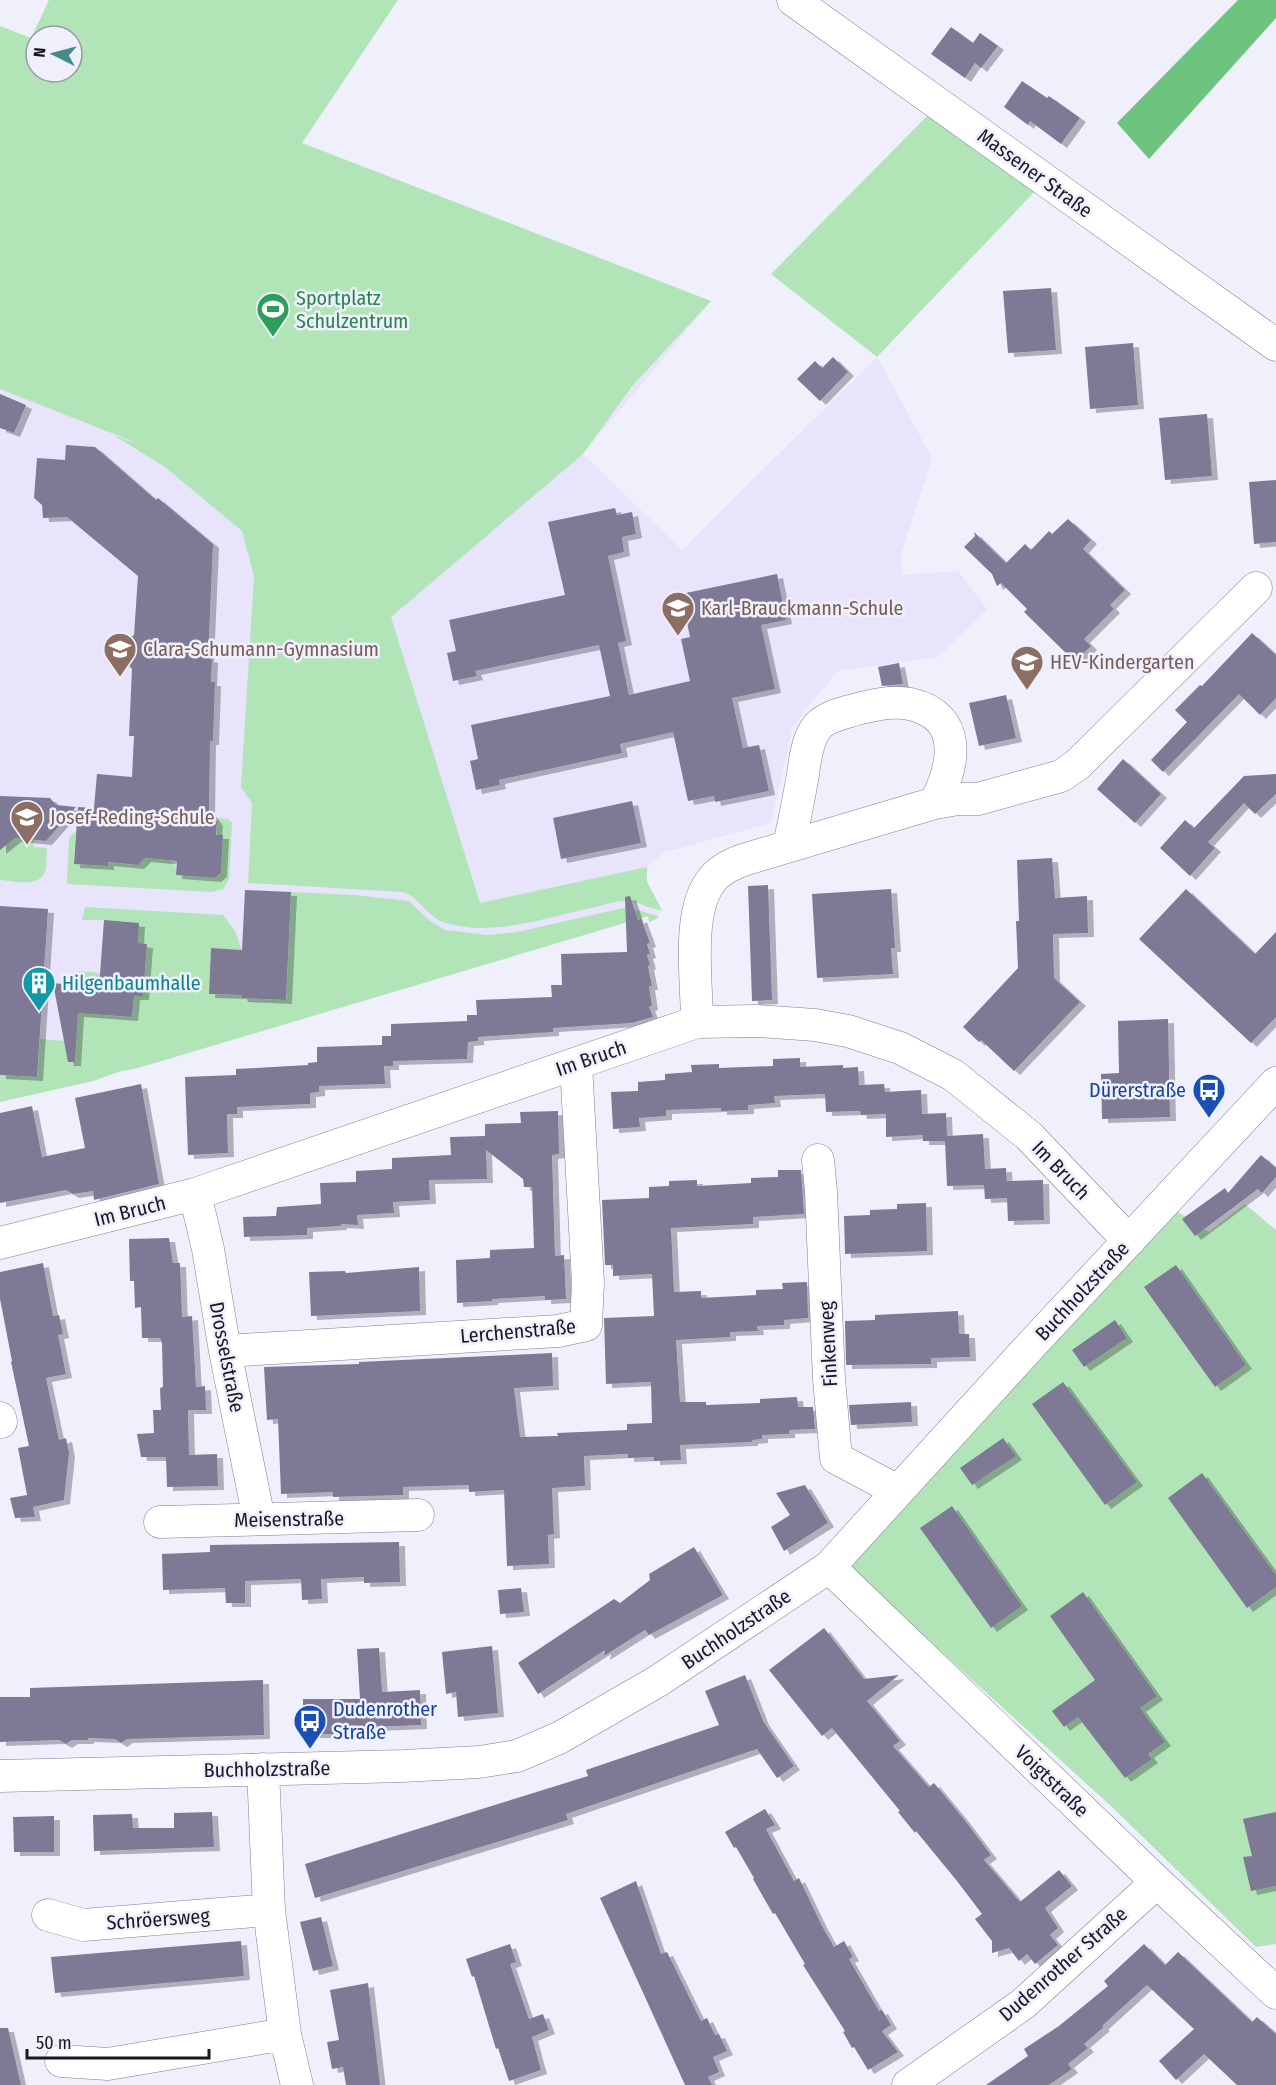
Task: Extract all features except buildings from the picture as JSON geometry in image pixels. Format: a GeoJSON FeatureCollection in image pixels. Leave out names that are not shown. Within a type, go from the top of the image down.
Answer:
{"type":"FeatureCollection","features":[{"type":"Feature","properties":{"kind":"street","name":"Massener Straße"},"geometry":{"type":"LineString","coordinates":[[793,0],[1276,345]]}},
{"type":"Feature","properties":{"kind":"street"},"geometry":{"type":"LineString","coordinates":[[697,1022],[695,924],[700,900],[710,882],[725,868],[743,860],[935,803],[958,799],[978,799],[1061,776],[1077,765],[1256,588]]}},
{"type":"Feature","properties":{"kind":"street"},"geometry":{"type":"LineString","coordinates":[[789,846],[805,760],[815,728],[834,715],[874,705],[908,704],[926,710],[944,724],[952,740],[951,761],[945,784],[935,803]]}},
{"type":"Feature","properties":{"kind":"street","name":"Im Bruch"},"geometry":{"type":"LineString","coordinates":[[0,1244],[195,1194],[697,1022],[758,1021],[815,1024],[848,1031],[900,1048],[953,1075],[1029,1137],[1129,1241]]}},
{"type":"Feature","properties":{"kind":"street","name":"Lerchenstraße"},"geometry":{"type":"LineString","coordinates":[[225,1351],[558,1331],[586,1324],[588,1283],[576,1064]]}},
{"type":"Feature","properties":{"kind":"street","name":"Buchholzstraße"},"geometry":{"type":"LineString","coordinates":[[0,1776],[458,1763],[518,1756],[559,1738],[658,1681],[829,1567],[1276,1083]]}},
{"type":"Feature","properties":{"kind":"street","name":"Finkenweg"},"geometry":{"type":"LineString","coordinates":[[818,1160],[829,1379],[836,1458],[898,1491]]}},
{"type":"Feature","properties":{"kind":"street","name":"Drosselstraße"},"geometry":{"type":"LineString","coordinates":[[195,1194],[259,1519]]}},
{"type":"Feature","properties":{"kind":"street","name":"Meisenstraße"},"geometry":{"type":"LineString","coordinates":[[160,1522],[418,1515]]}},
{"type":"Feature","properties":{"kind":"street","name":"Voigtstraße"},"geometry":{"type":"LineString","coordinates":[[829,1567],[1276,1993]]}},
{"type":"Feature","properties":{"kind":"street"},"geometry":{"type":"LineString","coordinates":[[263,1769],[269,1910],[285,2034],[297,2085]]}},
{"type":"Feature","properties":{"kind":"street","name":"Dudenrother Straße"},"geometry":{"type":"LineString","coordinates":[[908,2085],[1023,2004],[1157,1882]]}},
{"type":"Feature","properties":{"kind":"street","name":"Schröersweg"},"geometry":{"type":"LineString","coordinates":[[48,1915],[83,1925],[269,1910]]}},
{"type":"Feature","properties":{"kind":"street"},"geometry":{"type":"LineString","coordinates":[[61,2061],[108,2064],[285,2034]]}},
{"type":"Feature","properties":{"kind":"shaded area"},"geometry":{"type":"Polygon","coordinates":[[[0,26],[24,35],[24,84],[84,84],[84,76],[302,143],[711,301],[583,454],[682,550],[877,357],[932,458],[900,558],[903,575],[958,571],[987,609],[938,657],[838,671],[792,729],[771,823],[665,852],[647,867],[647,882],[662,910],[658,918],[649,922],[648,916],[93,1081],[0,1102],[0,26]]]}},
{"type":"Feature","properties":{"kind":"green space"},"geometry":{"type":"Polygon","coordinates":[[[49,0],[398,0],[302,143],[711,301],[633,385],[583,454],[391,617],[480,903],[647,867],[647,882],[662,910],[631,901],[622,901],[537,921],[500,927],[464,927],[439,920],[415,899],[403,892],[248,883],[252,803],[241,787],[254,576],[242,531],[165,467],[115,436],[142,445],[0,389],[0,26],[24,35],[24,84],[84,84],[84,24],[38,24],[49,0]]]}},
{"type":"Feature","properties":{"kind":"green space"},"geometry":{"type":"Polygon","coordinates":[[[1238,0],[1276,0],[1276,18],[1149,159],[1117,123],[1238,0]]]}},
{"type":"Feature","properties":{"kind":"green space"},"geometry":{"type":"Polygon","coordinates":[[[932,111],[1038,188],[877,357],[771,274],[932,111]]]}},
{"type":"Feature","properties":{"kind":"green space"},"geometry":{"type":"Polygon","coordinates":[[[217,818],[228,819],[232,823],[229,879],[223,889],[212,892],[67,884],[69,837],[76,831],[74,864],[107,866],[108,862],[138,865],[145,858],[170,860],[176,867],[176,875],[215,878],[221,873],[222,835],[217,835],[217,818]]]}},
{"type":"Feature","properties":{"kind":"green space"},"geometry":{"type":"Polygon","coordinates":[[[10,838],[34,839],[33,847],[47,848],[46,870],[42,877],[31,882],[0,880],[0,847],[9,843],[10,838]]]}},
{"type":"Feature","properties":{"kind":"green space"},"geometry":{"type":"Polygon","coordinates":[[[291,892],[409,901],[430,921],[445,930],[488,935],[517,932],[628,907],[658,918],[649,922],[648,916],[93,1081],[0,1102],[0,1075],[37,1077],[40,1039],[76,1042],[79,971],[100,973],[97,1014],[132,1017],[134,996],[143,996],[147,944],[138,943],[104,920],[82,920],[85,907],[223,915],[235,931],[242,950],[211,948],[209,994],[286,1000],[291,892]]]}},
{"type":"Feature","properties":{"kind":"green space"},"geometry":{"type":"Polygon","coordinates":[[[1245,1204],[1276,1230],[1276,1944],[1256,1947],[1111,1806],[848,1567],[1169,1206],[1209,1232],[1245,1204]]]}},
{"type":"Feature","properties":{"kind":"place","name":"Sportplatz Schulzentrum"},"geometry":{"type":"Point","coordinates":[273,338]}},
{"type":"Feature","properties":{"kind":"place","name":"Karl-Brauckmann-Schule"},"geometry":{"type":"Point","coordinates":[678,637]}},
{"type":"Feature","properties":{"kind":"place","name":"Clara-Schumann-Gymnasium"},"geometry":{"type":"Point","coordinates":[120,678]}},
{"type":"Feature","properties":{"kind":"place","name":"HEV-Kindergarten"},"geometry":{"type":"Point","coordinates":[1027,691]}},
{"type":"Feature","properties":{"kind":"place","name":"Josef-Reding-Schule"},"geometry":{"type":"Point","coordinates":[27,846]}},
{"type":"Feature","properties":{"kind":"place","name":"Hilgenbaumhalle"},"geometry":{"type":"Point","coordinates":[39,1012]}},
{"type":"Feature","properties":{"kind":"place","name":"Dürerstraße"},"geometry":{"type":"Point","coordinates":[1209,1119]}},
{"type":"Feature","properties":{"kind":"place","name":"Dudenrother Straße"},"geometry":{"type":"Point","coordinates":[310,1750]}}]}
